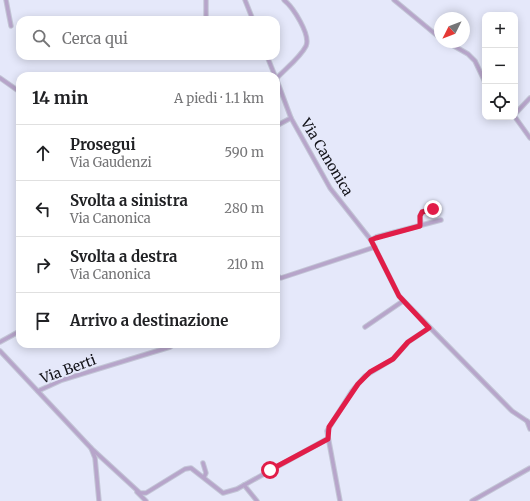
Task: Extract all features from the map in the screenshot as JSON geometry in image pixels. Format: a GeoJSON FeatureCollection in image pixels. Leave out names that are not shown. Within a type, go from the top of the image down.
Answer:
{"type":"FeatureCollection","features":[{"type":"Feature","properties":{"kind":"street"},"geometry":{"type":"LineString","coordinates":[[6,0],[12,26]]}},
{"type":"Feature","properties":{"kind":"street"},"geometry":{"type":"LineString","coordinates":[[206,0],[206,16]]}},
{"type":"Feature","properties":{"kind":"street"},"geometry":{"type":"LineString","coordinates":[[245,0],[251,16]]}},
{"type":"Feature","properties":{"kind":"street"},"geometry":{"type":"LineString","coordinates":[[280,74],[300,54],[306,46],[307,40],[296,14],[284,0]]}},
{"type":"Feature","properties":{"kind":"street"},"geometry":{"type":"LineString","coordinates":[[394,0],[434,33]]}},
{"type":"Feature","properties":{"kind":"street"},"geometry":{"type":"LineString","coordinates":[[458,48],[468,54],[475,61],[482,76]]}},
{"type":"Feature","properties":{"kind":"street","name":"Via Canonica"},"geometry":{"type":"LineString","coordinates":[[269,60],[274,72]]}},
{"type":"Feature","properties":{"kind":"street"},"geometry":{"type":"LineString","coordinates":[[0,78],[16,89]]}},
{"type":"Feature","properties":{"kind":"street","name":"Via Canonica"},"geometry":{"type":"LineString","coordinates":[[280,89],[291,118],[330,188],[371,240],[394,289],[403,301],[429,328],[512,411],[529,421]]}},
{"type":"Feature","properties":{"kind":"street"},"geometry":{"type":"LineString","coordinates":[[518,112],[530,98]]}},
{"type":"Feature","properties":{"kind":"street"},"geometry":{"type":"LineString","coordinates":[[280,124],[291,118]]}},
{"type":"Feature","properties":{"kind":"street"},"geometry":{"type":"LineString","coordinates":[[518,120],[530,138]]}},
{"type":"Feature","properties":{"kind":"street"},"geometry":{"type":"LineString","coordinates":[[420,226],[420,216],[422,212],[433,209]]}},
{"type":"Feature","properties":{"kind":"street"},"geometry":{"type":"LineString","coordinates":[[371,240],[441,220]]}},
{"type":"Feature","properties":{"kind":"street"},"geometry":{"type":"LineString","coordinates":[[280,277],[375,247]]}},
{"type":"Feature","properties":{"kind":"street"},"geometry":{"type":"LineString","coordinates":[[365,327],[403,301]]}},
{"type":"Feature","properties":{"kind":"street"},"geometry":{"type":"LineString","coordinates":[[340,501],[328,439],[329,427],[358,384],[370,372],[393,359],[408,342],[429,328]]}},
{"type":"Feature","properties":{"kind":"street"},"geometry":{"type":"LineString","coordinates":[[0,342],[16,333]]}},
{"type":"Feature","properties":{"kind":"street","name":"Via Berti"},"geometry":{"type":"LineString","coordinates":[[38,391],[62,380],[167,348]]}},
{"type":"Feature","properties":{"kind":"street"},"geometry":{"type":"LineString","coordinates":[[0,351],[91,448],[113,467],[146,501]]}},
{"type":"Feature","properties":{"kind":"street"},"geometry":{"type":"LineString","coordinates":[[529,421],[530,429]]}},
{"type":"Feature","properties":{"kind":"street"},"geometry":{"type":"LineString","coordinates":[[133,489],[140,493],[146,493],[185,469],[191,468],[222,493],[229,492],[328,439]]}},
{"type":"Feature","properties":{"kind":"street"},"geometry":{"type":"LineString","coordinates":[[91,448],[95,458],[99,501]]}},
{"type":"Feature","properties":{"kind":"street"},"geometry":{"type":"LineString","coordinates":[[203,463],[206,473],[204,477]]}},
{"type":"Feature","properties":{"kind":"street"},"geometry":{"type":"LineString","coordinates":[[472,501],[530,468]]}},
{"type":"Feature","properties":{"kind":"street"},"geometry":{"type":"LineString","coordinates":[[244,485],[257,501]]}},
{"type":"Feature","properties":{"kind":"route"},"geometry":{"type":"LineString","coordinates":[[270,470],[328,439],[327,430],[365,376],[393,359],[408,342],[429,328],[410,309],[394,289],[371,240],[420,226],[420,216],[422,212],[433,209]]}}]}
